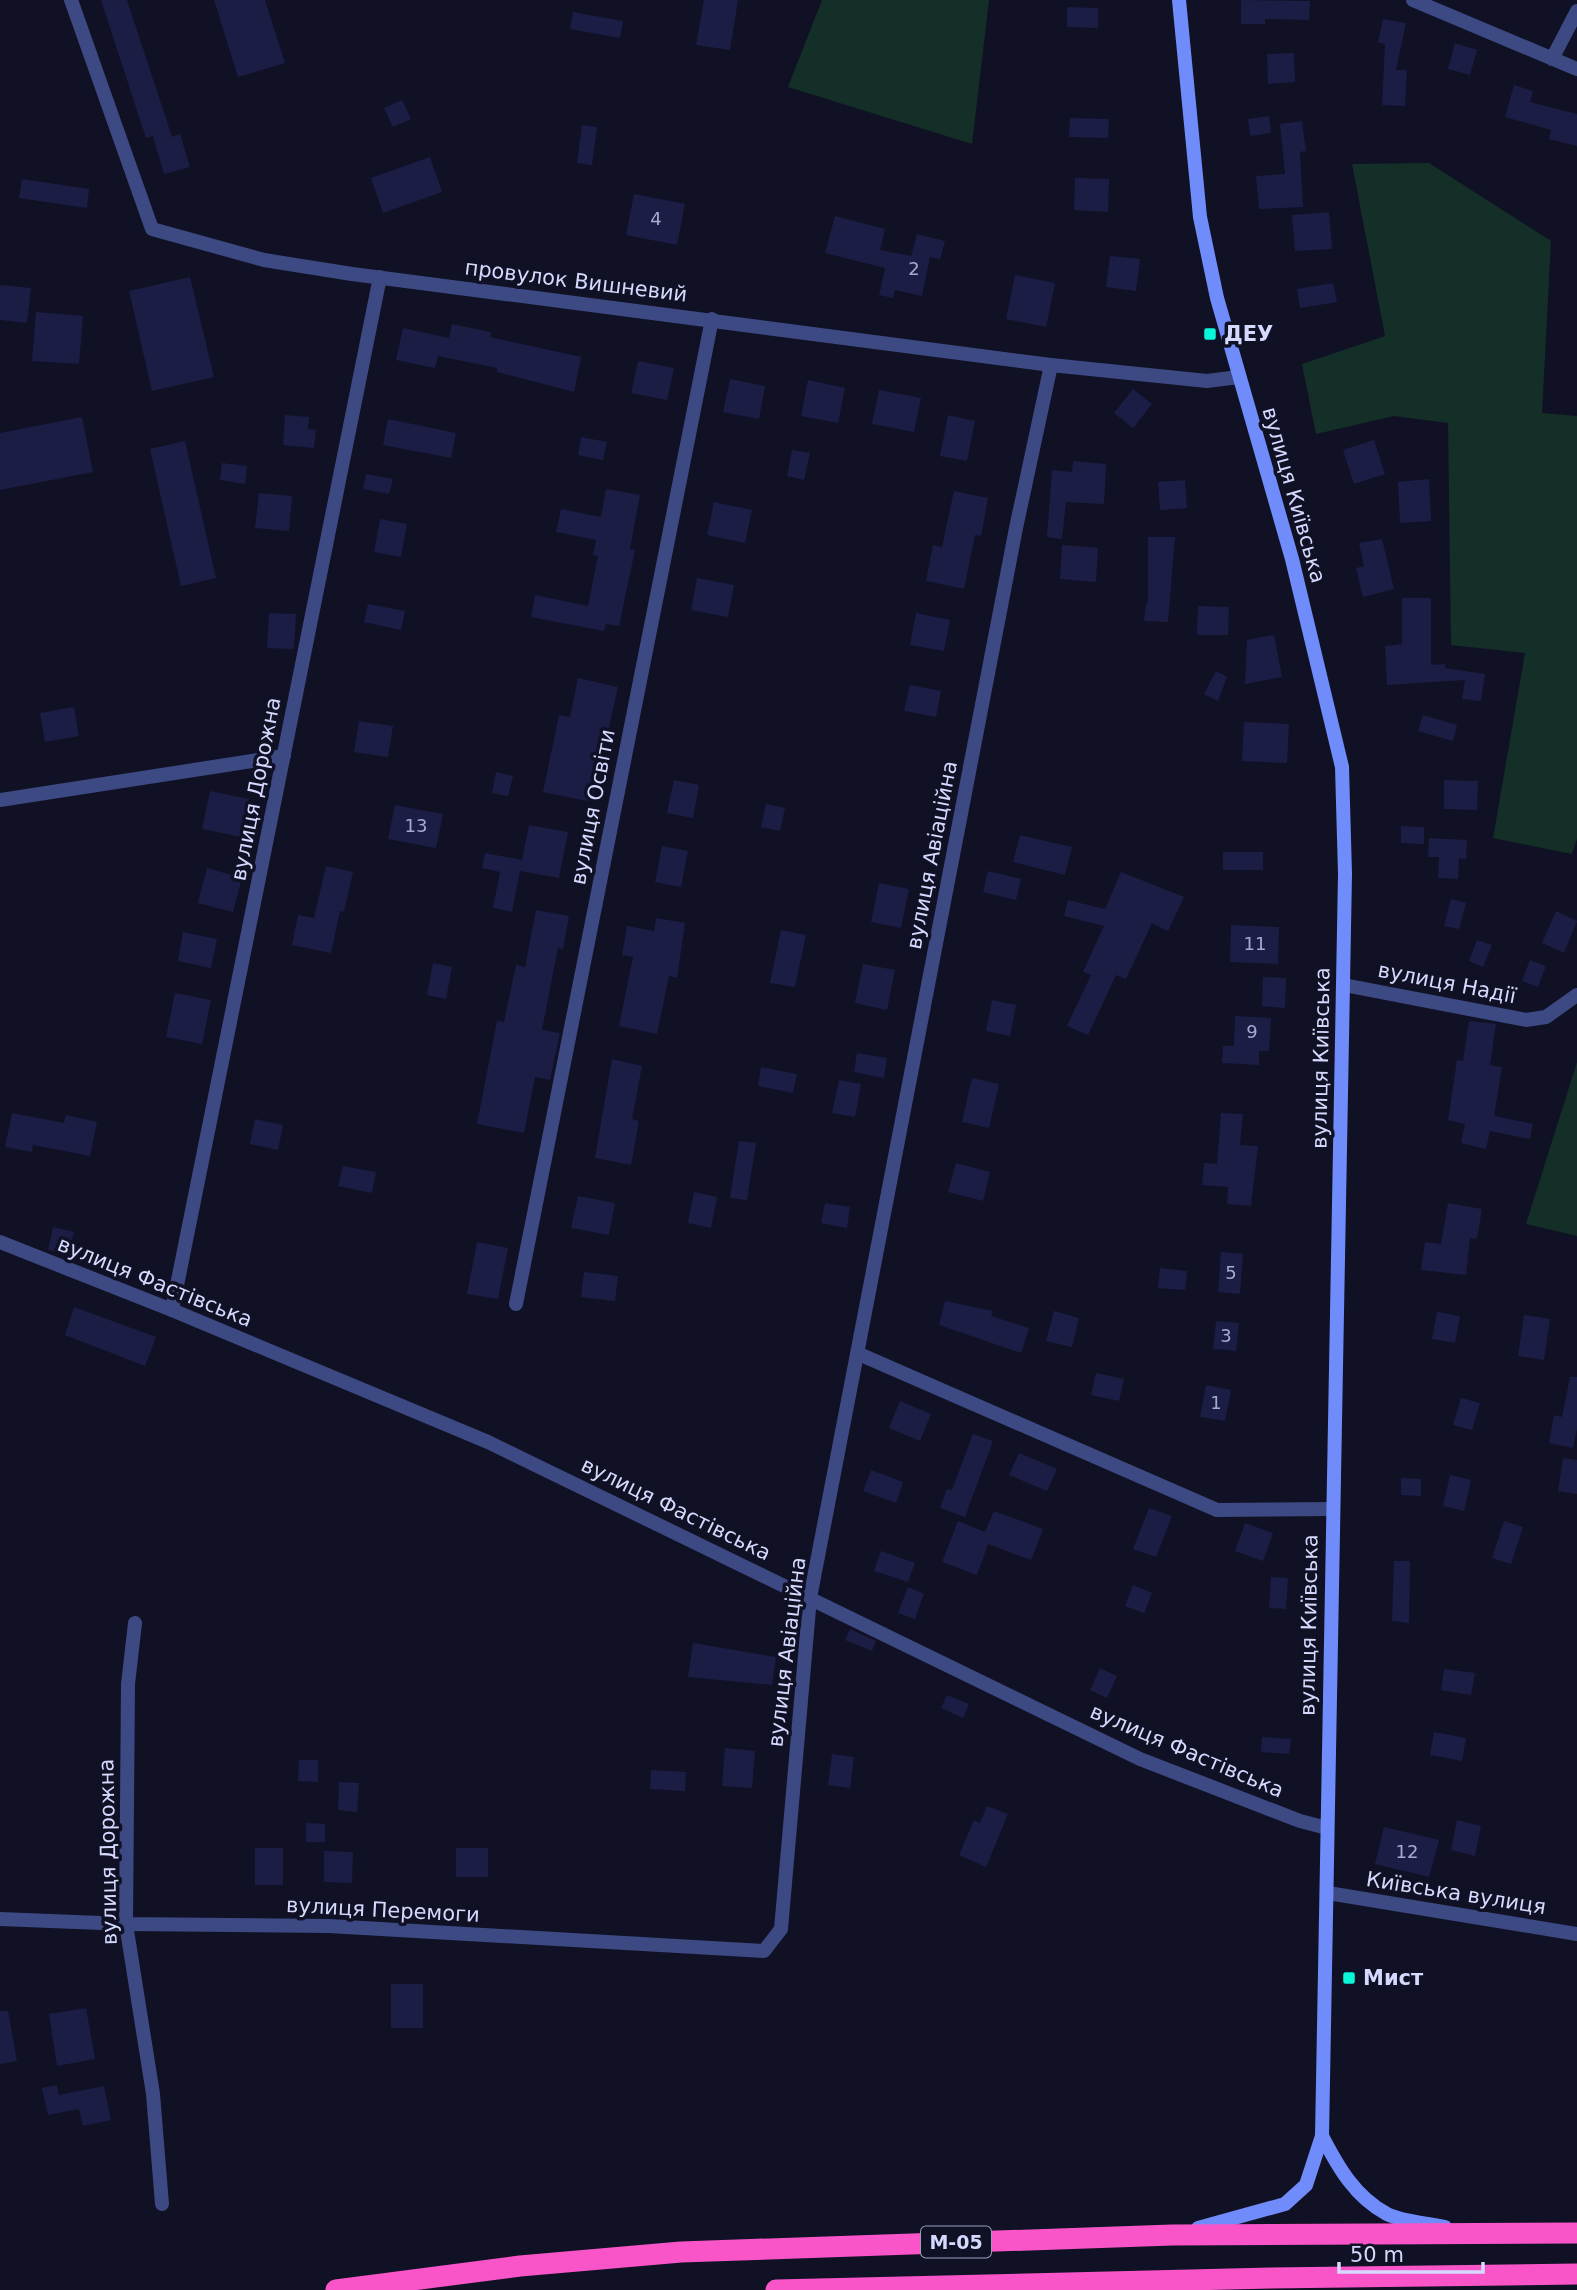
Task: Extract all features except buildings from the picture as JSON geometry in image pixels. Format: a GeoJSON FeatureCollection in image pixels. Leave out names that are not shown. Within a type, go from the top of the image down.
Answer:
{"type":"FeatureCollection","features":[{"type":"Feature","properties":{"kind":"highway","name":"М-05"},"geometry":{"type":"LineString","coordinates":[[336,2290],[506,2267],[681,2252],[1172,2235],[1577,2233]]}},
{"type":"Feature","properties":{"kind":"highway","name":"М-05"},"geometry":{"type":"LineString","coordinates":[[776,2290],[1270,2278],[1577,2274]]}},
{"type":"Feature","properties":{"kind":"street","name":"провулок Вишневий"},"geometry":{"type":"LineString","coordinates":[[71,0],[152,229],[264,260],[380,277],[1051,365],[1207,381],[1239,377]]}},
{"type":"Feature","properties":{"kind":"street","name":"вулиця Київська"},"geometry":{"type":"LineString","coordinates":[[1179,0],[1200,217],[1217,298],[1292,559],[1342,767],[1344,985],[1322,2136]]}},
{"type":"Feature","properties":{"kind":"street"},"geometry":{"type":"LineString","coordinates":[[1413,0],[1577,69]]}},
{"type":"Feature","properties":{"kind":"street"},"geometry":{"type":"LineString","coordinates":[[1552,59],[1577,11]]}},
{"type":"Feature","properties":{"kind":"street","name":"вулиця Дорожна"},"geometry":{"type":"LineString","coordinates":[[172,1310],[380,277]]}},
{"type":"Feature","properties":{"kind":"street","name":"вулиця Освіти"},"geometry":{"type":"LineString","coordinates":[[516,1304],[712,319]]}},
{"type":"Feature","properties":{"kind":"street","name":"вулиця Авіаційна"},"geometry":{"type":"LineString","coordinates":[[764,1951],[781,1929],[810,1598],[1016,528],[1051,365]]}},
{"type":"Feature","properties":{"kind":"street"},"geometry":{"type":"LineString","coordinates":[[0,800],[284,755]]}},
{"type":"Feature","properties":{"kind":"street","name":"вулиця Надії"},"geometry":{"type":"LineString","coordinates":[[1344,985],[1526,1020],[1546,1017],[1577,995]]}},
{"type":"Feature","properties":{"kind":"street","name":"вулиця Фастівська"},"geometry":{"type":"LineString","coordinates":[[0,1242],[488,1441],[1140,1759],[1300,1821],[1327,1828]]}},
{"type":"Feature","properties":{"kind":"street"},"geometry":{"type":"LineString","coordinates":[[859,1354],[1217,1510],[1332,1509]]}},
{"type":"Feature","properties":{"kind":"street","name":"вулиця Дорожна"},"geometry":{"type":"LineString","coordinates":[[135,1623],[128,1684],[126,1924],[153,2094],[162,2204]]}},
{"type":"Feature","properties":{"kind":"street","name":"Київська вулиця"},"geometry":{"type":"LineString","coordinates":[[1328,1893],[1577,1934]]}},
{"type":"Feature","properties":{"kind":"street","name":"вулиця Перемоги"},"geometry":{"type":"LineString","coordinates":[[0,1919],[126,1924],[329,1926],[764,1951]]}},
{"type":"Feature","properties":{"kind":"street"},"geometry":{"type":"LineString","coordinates":[[1172,2235],[1285,2204],[1306,2185],[1322,2136]]}},
{"type":"Feature","properties":{"kind":"street"},"geometry":{"type":"LineString","coordinates":[[1322,2136],[1340,2172],[1363,2196],[1388,2215],[1487,2235]]}},
{"type":"Feature","properties":{"kind":"green space"},"geometry":{"type":"Polygon","coordinates":[[[822,0],[989,0],[972,144],[788,87],[822,0]]]}},
{"type":"Feature","properties":{"kind":"green space"},"geometry":{"type":"Polygon","coordinates":[[[1429,163],[1551,241],[1542,413],[1577,416],[1577,839],[1572,854],[1493,838],[1525,653],[1451,645],[1448,423],[1394,416],[1316,434],[1302,364],[1385,336],[1352,164],[1429,163]]]}},
{"type":"Feature","properties":{"kind":"green space"},"geometry":{"type":"Polygon","coordinates":[[[1577,1062],[1577,1236],[1526,1224],[1577,1062]]]}},
{"type":"Feature","properties":{"kind":"place","name":"ДЕУ"},"geometry":{"type":"Point","coordinates":[1210,334]}},
{"type":"Feature","properties":{"kind":"place","name":"Мист"},"geometry":{"type":"Point","coordinates":[1349,1978]}}]}
